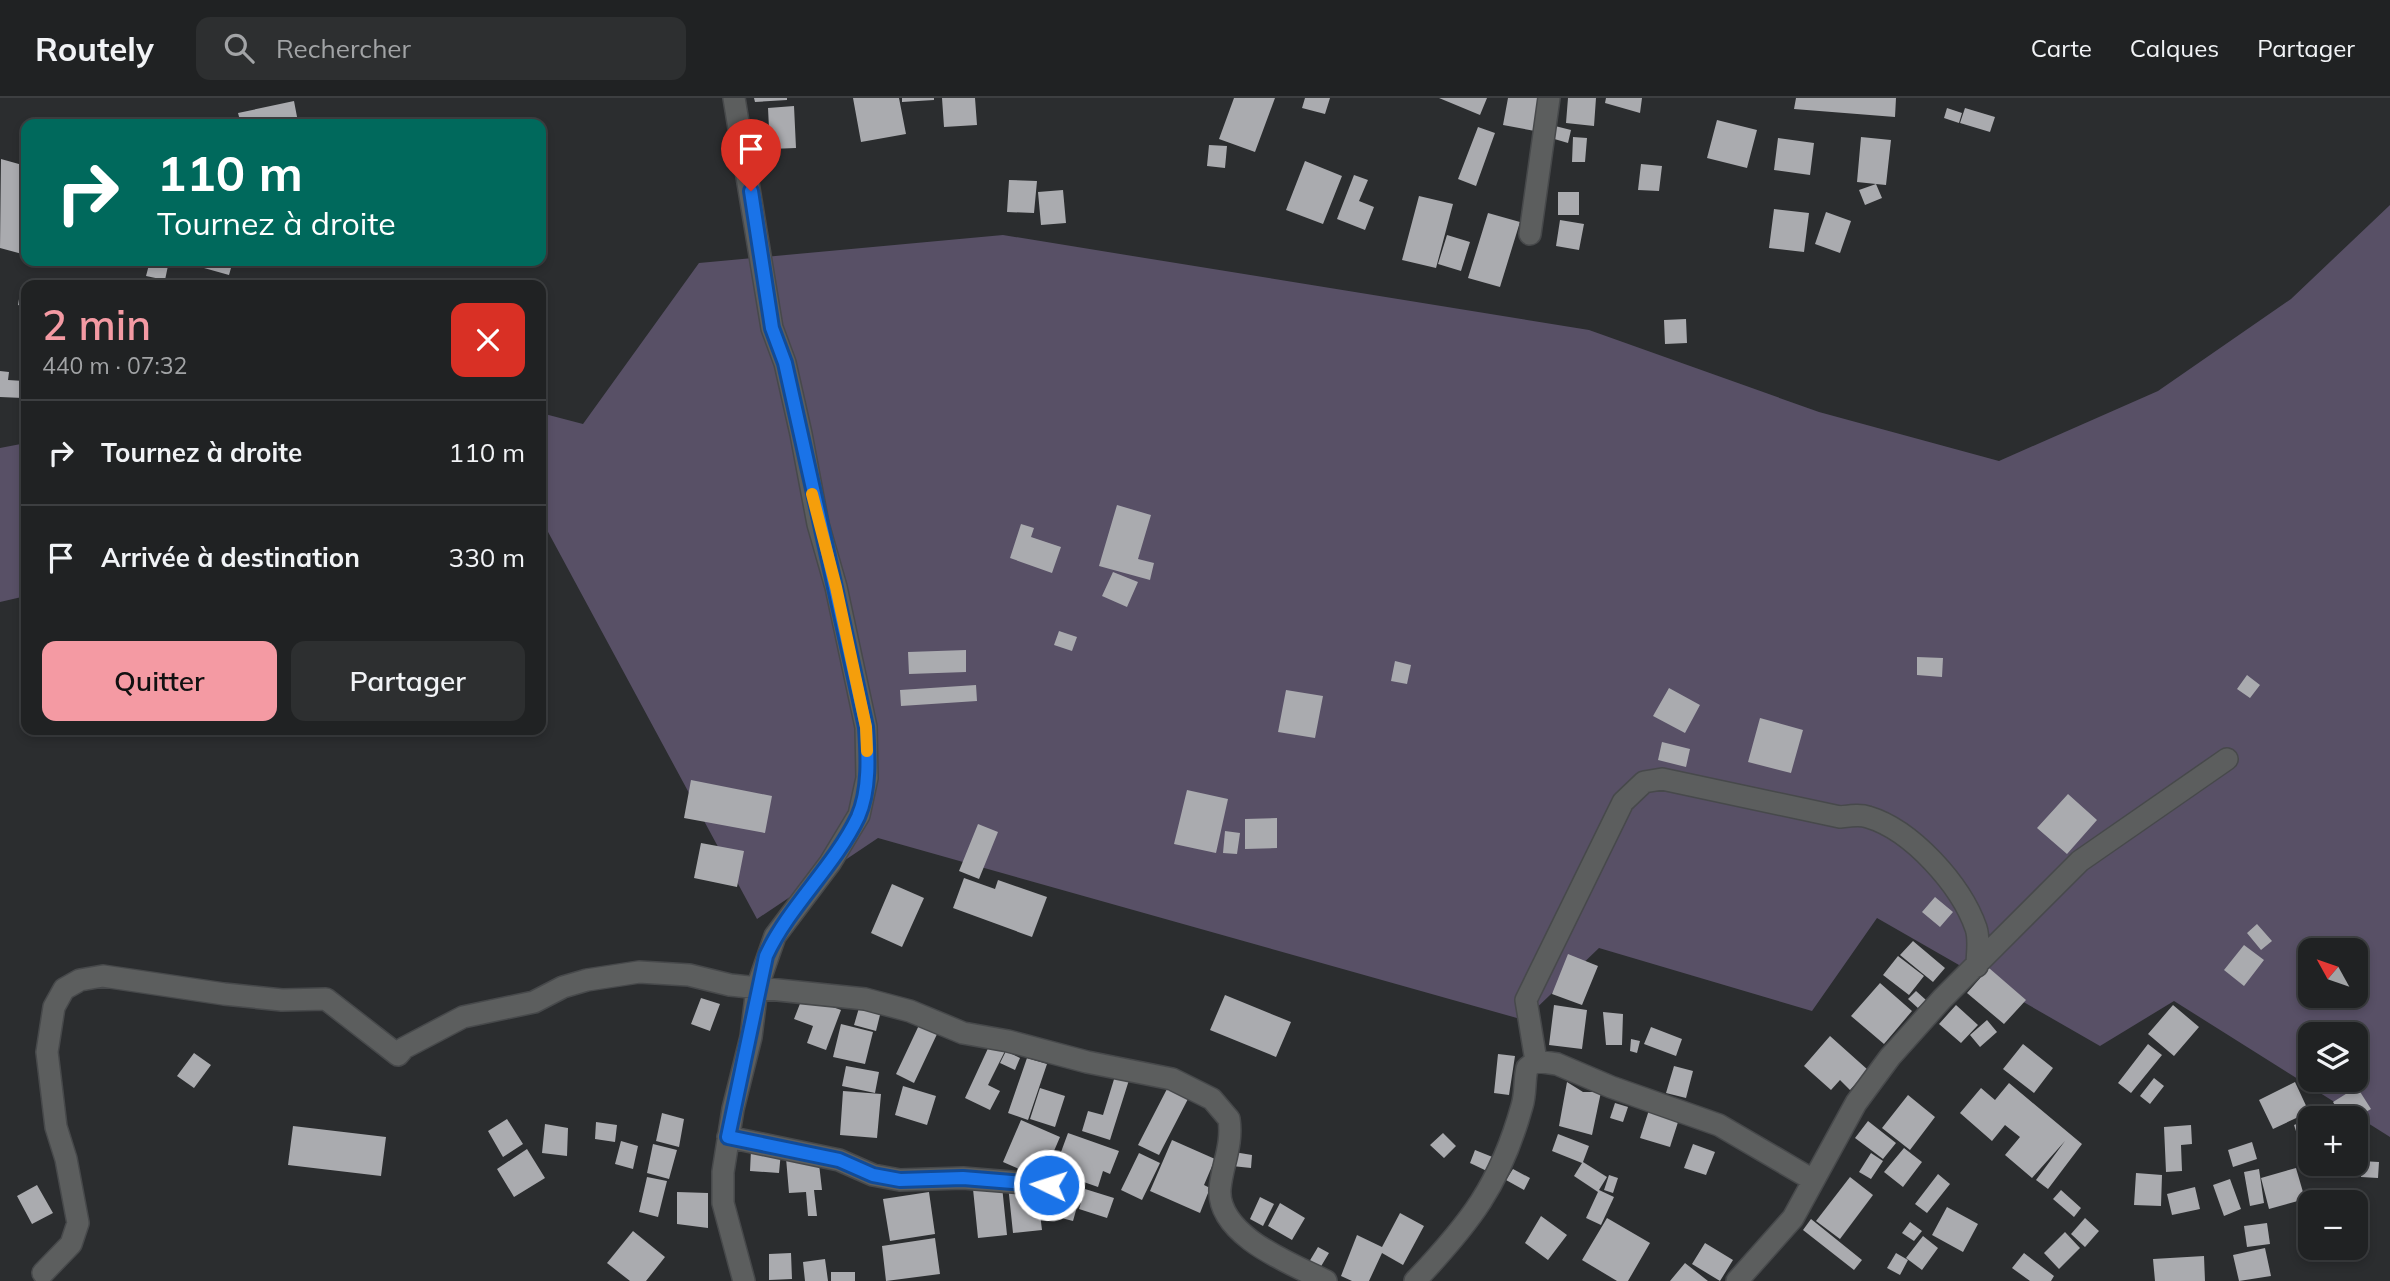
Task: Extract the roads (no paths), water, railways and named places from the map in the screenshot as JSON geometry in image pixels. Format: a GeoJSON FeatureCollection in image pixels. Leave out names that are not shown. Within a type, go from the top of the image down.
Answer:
{"type":"FeatureCollection","features":[{"type":"Feature","properties":{"kind":"street"},"geometry":{"type":"LineString","coordinates":[[734,98],[766,301],[772,328],[785,363],[818,524],[836,587],[866,727],[867,750],[867,778],[859,815],[830,863],[775,936],[757,988],[751,1037],[728,1137],[723,1172],[723,1203],[744,1281]]}},
{"type":"Feature","properties":{"kind":"street"},"geometry":{"type":"LineString","coordinates":[[1530,234],[1549,98]]}},
{"type":"Feature","properties":{"kind":"street"},"geometry":{"type":"LineString","coordinates":[[1737,1281],[1793,1218],[1856,1103],[1890,1057],[1942,999],[1977,966],[2023,914],[2080,861],[2227,759]]}},
{"type":"Feature","properties":{"kind":"street"},"geometry":{"type":"LineString","coordinates":[[1536,1061],[1527,1000],[1623,803],[1644,782],[1662,779],[1840,817],[1865,815],[1901,832],[1930,858],[1966,908],[1976,930],[1977,966]]}},
{"type":"Feature","properties":{"kind":"street"},"geometry":{"type":"LineString","coordinates":[[43,1273],[71,1244],[78,1223],[67,1163],[56,1127],[47,1052],[54,1007],[64,989],[80,980],[103,976],[282,1000],[326,999],[398,1055],[404,1048],[463,1017],[534,1002],[563,987],[587,980],[645,972],[689,975],[757,988],[773,987],[792,993],[866,999],[910,1011],[963,1033],[1172,1079],[1212,1099],[1229,1119],[1230,1140],[1220,1199],[1228,1220],[1259,1245],[1326,1281]]}},
{"type":"Feature","properties":{"kind":"street"},"geometry":{"type":"LineString","coordinates":[[1415,1281],[1446,1250],[1485,1199],[1501,1166],[1521,1110],[1527,1068],[1536,1061],[1557,1064],[1611,1087],[1719,1125],[1814,1180]]}},
{"type":"Feature","properties":{"kind":"street"},"geometry":{"type":"LineString","coordinates":[[728,1137],[839,1160],[873,1175],[900,1180],[963,1178],[1049,1185]]}}]}
